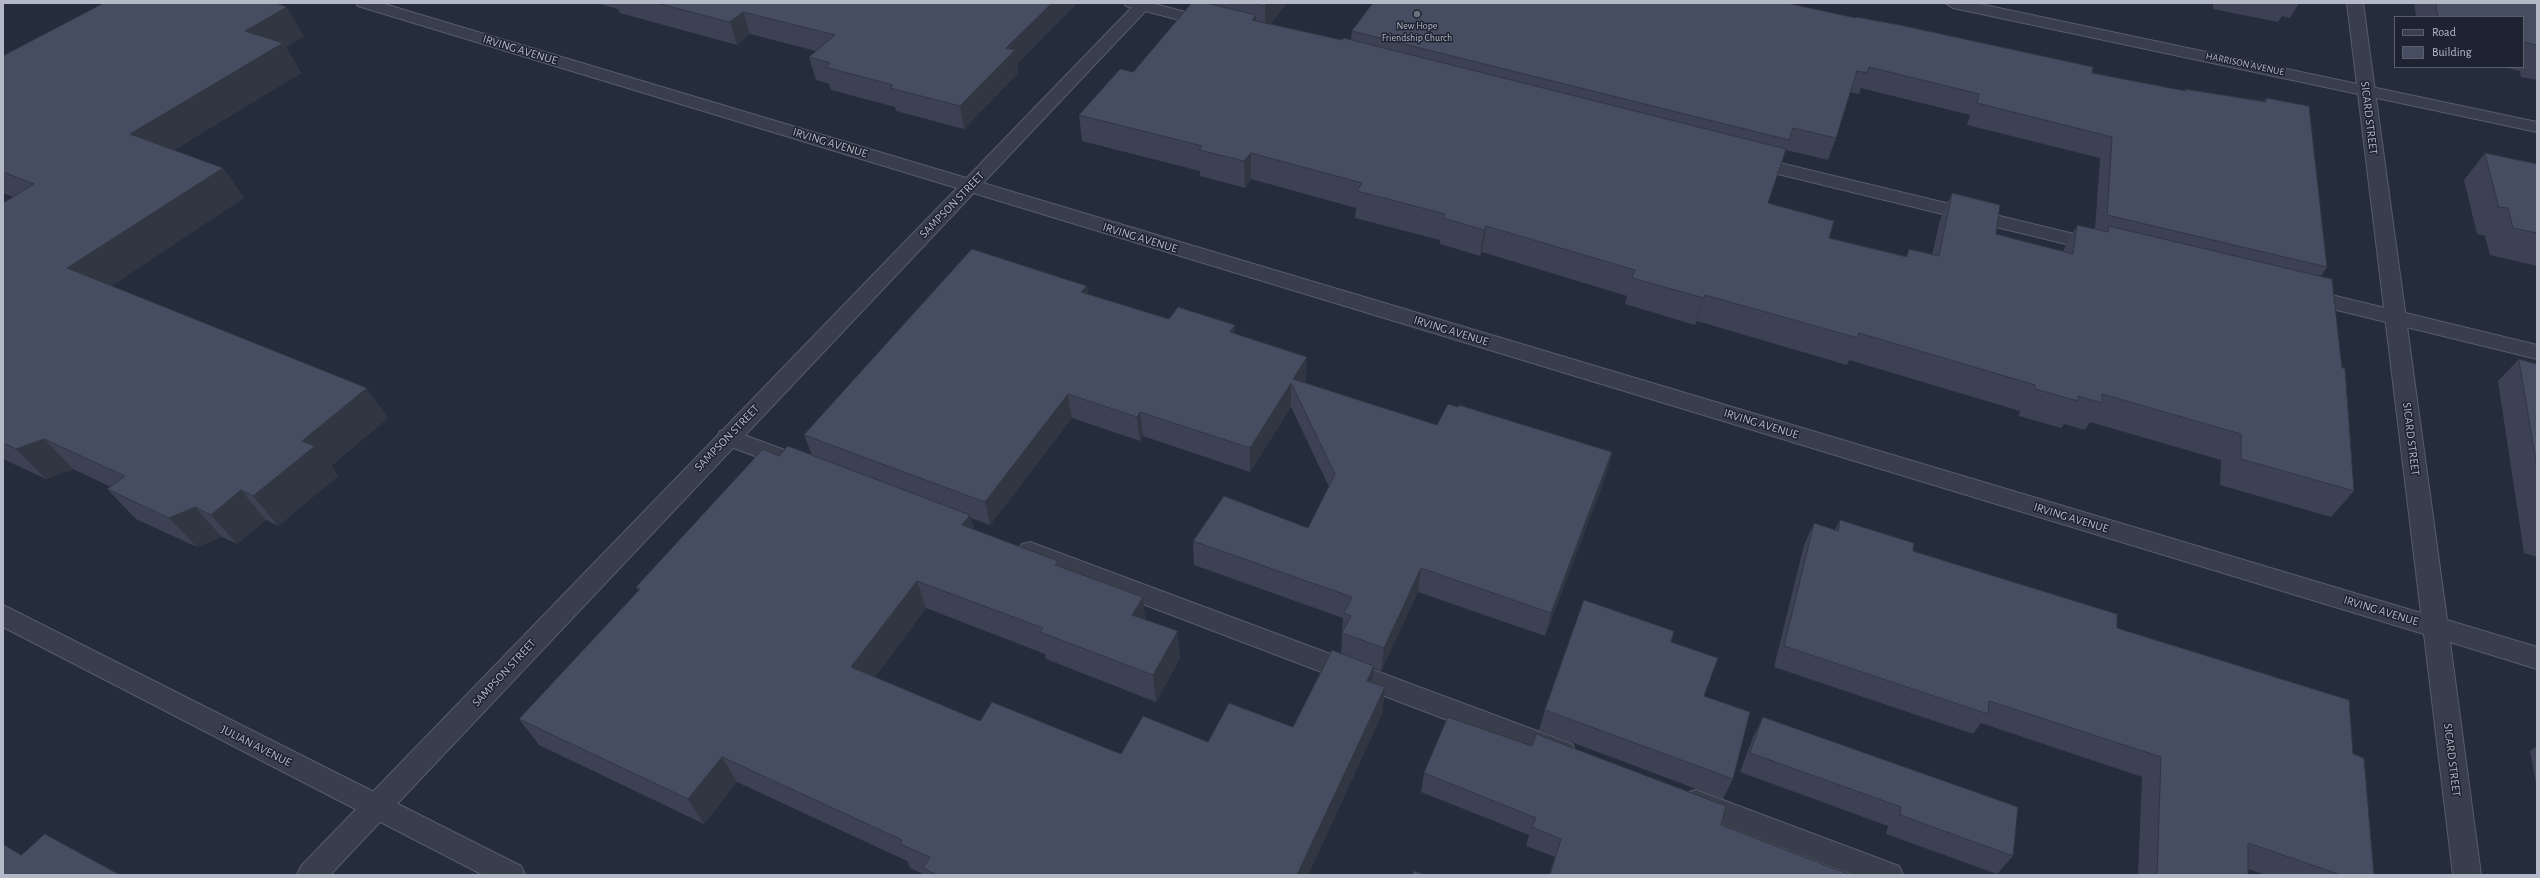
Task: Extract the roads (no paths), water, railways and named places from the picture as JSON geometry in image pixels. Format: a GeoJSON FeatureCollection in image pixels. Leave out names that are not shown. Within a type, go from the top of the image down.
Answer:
{"type":"FeatureCollection","features":[{"type":"Feature","properties":{"kind":"street","name":"IRVING AVENUE"},"geometry":{"type":"LineString","coordinates":[[364,3],[2537,658]]}},
{"type":"Feature","properties":{"kind":"street","name":"HARRISON AVENUE"},"geometry":{"type":"LineString","coordinates":[[1953,3],[2537,126]]}},
{"type":"Feature","properties":{"kind":"street","name":"SICARD STREET"},"geometry":{"type":"LineString","coordinates":[[2355,3],[2467,875]]}},
{"type":"Feature","properties":{"kind":"street","name":"SAMPSON STREET"},"geometry":{"type":"LineString","coordinates":[[311,875],[728,437],[971,185],[1140,4]]}},
{"type":"Feature","properties":{"kind":"street"},"geometry":{"type":"LineString","coordinates":[[1140,4],[1228,27]]}},
{"type":"Feature","properties":{"kind":"street"},"geometry":{"type":"LineString","coordinates":[[1730,157],[2117,250]]}},
{"type":"Feature","properties":{"kind":"street"},"geometry":{"type":"LineString","coordinates":[[2287,291],[2537,352]]}},
{"type":"Feature","properties":{"kind":"street"},"geometry":{"type":"LineString","coordinates":[[728,437],[813,470]]}},
{"type":"Feature","properties":{"kind":"street"},"geometry":{"type":"LineString","coordinates":[[1006,542],[1585,760]]}},
{"type":"Feature","properties":{"kind":"street","name":"JULIAN AVENUE"},"geometry":{"type":"LineString","coordinates":[[3,615],[511,875]]}},
{"type":"Feature","properties":{"kind":"street"},"geometry":{"type":"LineString","coordinates":[[1674,794],[1889,875]]}},
{"type":"Feature","properties":{"kind":"place","name":"New Hope Friendship Church"},"geometry":{"type":"Point","coordinates":[1417,14]}}]}
